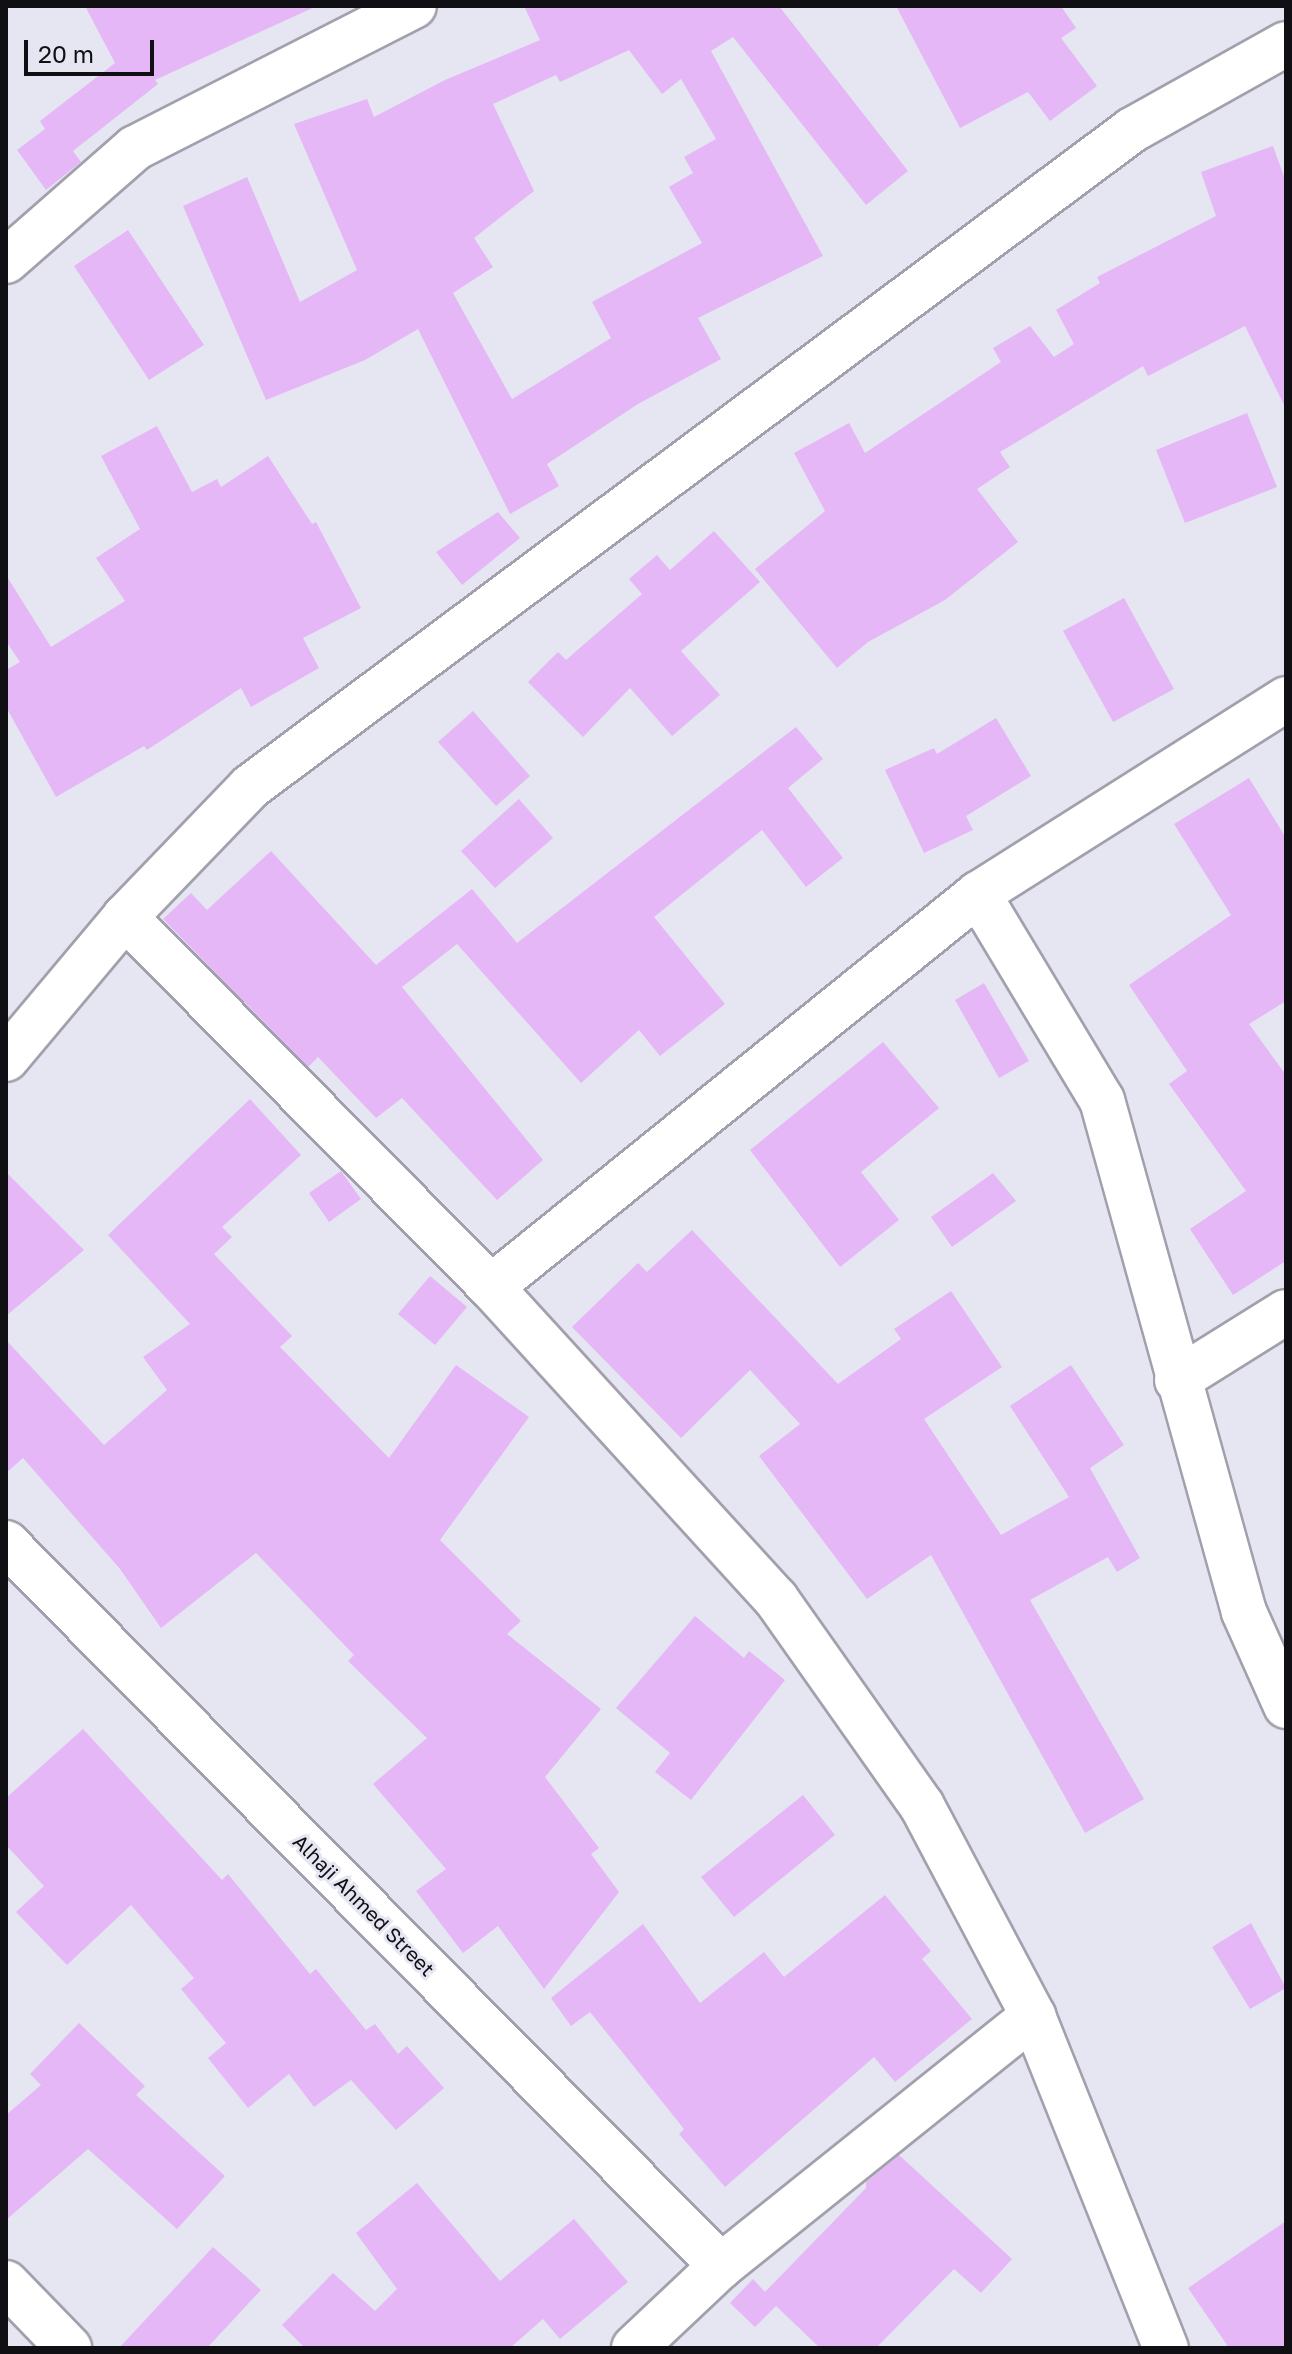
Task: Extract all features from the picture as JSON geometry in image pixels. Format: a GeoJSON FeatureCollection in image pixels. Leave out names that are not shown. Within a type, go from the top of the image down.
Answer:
{"type":"FeatureCollection","features":[{"type":"Feature","properties":{"kind":"street"},"geometry":{"type":"LineString","coordinates":[[6,261],[135,148],[414,6]]}},
{"type":"Feature","properties":{"kind":"street"},"geometry":{"type":"LineString","coordinates":[[6,1059],[125,917],[262,777],[1132,130],[1286,44]]}},
{"type":"Feature","properties":{"kind":"street"},"geometry":{"type":"LineString","coordinates":[[491,1287],[978,894],[1286,699]]}},
{"type":"Feature","properties":{"kind":"street"},"geometry":{"type":"LineString","coordinates":[[978,894],[1102,1100],[1177,1380],[1244,1612],[1286,1706]]}},
{"type":"Feature","properties":{"kind":"street"},"geometry":{"type":"LineString","coordinates":[[125,917],[491,1287],[776,1599],[922,1806],[1033,2016],[1166,2348]]}},
{"type":"Feature","properties":{"kind":"street"},"geometry":{"type":"LineString","coordinates":[[1177,1380],[1286,1312]]}},
{"type":"Feature","properties":{"kind":"street","name":"Alhaji Ahmed Street"},"geometry":{"type":"LineString","coordinates":[[6,1543],[721,2266]]}},
{"type":"Feature","properties":{"kind":"street"},"geometry":{"type":"LineString","coordinates":[[634,2348],[721,2266],[1033,2016]]}},
{"type":"Feature","properties":{"kind":"street"},"geometry":{"type":"LineString","coordinates":[[6,2283],[69,2348]]}},
{"type":"Feature","properties":{"kind":"building"},"geometry":{"type":"Polygon","coordinates":[[[85,6],[317,6],[155,80],[158,84],[73,151],[81,162],[46,190],[17,150],[45,129],[40,121],[115,63],[85,6]]]}},
{"type":"Feature","properties":{"kind":"building"},"geometry":{"type":"Polygon","coordinates":[[[524,6],[779,6],[908,171],[866,205],[733,37],[711,51],[823,256],[698,318],[721,359],[638,404],[547,464],[559,486],[510,514],[418,329],[365,360],[266,400],[183,206],[247,177],[300,302],[357,270],[294,124],[367,99],[374,117],[445,80],[540,40],[524,6]],[[629,50],[560,82],[556,75],[493,104],[534,191],[474,238],[493,267],[453,293],[512,399],[611,338],[592,302],[702,243],[669,187],[693,173],[684,157],[716,139],[681,79],[662,94],[629,50]]]}},
{"type":"Feature","properties":{"kind":"building"},"geometry":{"type":"Polygon","coordinates":[[[896,6],[1061,6],[1076,28],[1061,38],[1097,86],[1050,121],[1028,92],[960,128],[896,6]]]}},
{"type":"Feature","properties":{"kind":"building"},"geometry":{"type":"Polygon","coordinates":[[[1273,146],[1286,182],[1286,409],[1245,326],[1148,376],[1143,366],[1000,452],[1010,467],[977,489],[1018,542],[945,600],[868,642],[837,668],[755,569],[825,511],[794,453],[849,423],[865,453],[1001,362],[993,348],[1030,326],[1054,357],[1074,344],[1056,310],[1100,283],[1097,277],[1216,216],[1201,172],[1273,146]]]}},
{"type":"Feature","properties":{"kind":"building"},"geometry":{"type":"Polygon","coordinates":[[[128,230],[204,345],[149,380],[74,266],[128,230]]]}},
{"type":"Feature","properties":{"kind":"building"},"geometry":{"type":"Polygon","coordinates":[[[1247,413],[1277,487],[1185,523],[1156,450],[1247,413]]]}},
{"type":"Feature","properties":{"kind":"building"},"geometry":{"type":"Polygon","coordinates":[[[157,426],[192,492],[217,479],[221,487],[268,456],[312,524],[316,522],[361,608],[303,638],[319,668],[251,707],[241,688],[147,750],[144,746],[56,797],[6,707],[6,670],[20,662],[6,641],[6,575],[51,647],[125,601],[96,558],[140,529],[101,456],[157,426]]]}},
{"type":"Feature","properties":{"kind":"building"},"geometry":{"type":"Polygon","coordinates":[[[498,512],[520,538],[462,585],[436,552],[498,512]]]}},
{"type":"Feature","properties":{"kind":"building"},"geometry":{"type":"Polygon","coordinates":[[[714,531],[760,582],[681,651],[720,695],[672,736],[630,688],[583,737],[528,682],[558,652],[566,660],[642,594],[629,579],[657,555],[670,570],[714,531]]]}},
{"type":"Feature","properties":{"kind":"building"},"geometry":{"type":"Polygon","coordinates":[[[1124,598],[1174,689],[1113,722],[1063,631],[1124,598]]]}},
{"type":"Feature","properties":{"kind":"building"},"geometry":{"type":"Polygon","coordinates":[[[473,711],[530,776],[496,806],[438,742],[473,711]]]}},
{"type":"Feature","properties":{"kind":"building"},"geometry":{"type":"Polygon","coordinates":[[[996,718],[1031,776],[966,816],[973,830],[924,853],[885,770],[934,748],[937,754],[996,718]]]}},
{"type":"Feature","properties":{"kind":"building"},"geometry":{"type":"Polygon","coordinates":[[[796,727],[823,759],[788,788],[843,858],[806,887],[762,830],[654,917],[725,1004],[660,1056],[639,1030],[581,1083],[457,944],[402,987],[543,1160],[497,1200],[402,1098],[376,1118],[318,1057],[308,1067],[163,919],[191,893],[207,910],[271,851],[376,965],[472,889],[517,943],[796,727]]]}},
{"type":"Feature","properties":{"kind":"building"},"geometry":{"type":"Polygon","coordinates":[[[1249,778],[1286,838],[1286,1001],[1249,1024],[1286,1075],[1286,1261],[1233,1295],[1190,1229],[1246,1191],[1169,1084],[1187,1071],[1129,985],[1231,915],[1174,824],[1249,778]]]}},
{"type":"Feature","properties":{"kind":"building"},"geometry":{"type":"Polygon","coordinates":[[[519,799],[553,838],[495,888],[461,851],[519,799]]]}},
{"type":"Feature","properties":{"kind":"building"},"geometry":{"type":"Polygon","coordinates":[[[984,983],[1029,1061],[999,1078],[955,1000],[984,983]]]}},
{"type":"Feature","properties":{"kind":"building"},"geometry":{"type":"Polygon","coordinates":[[[883,1042],[939,1108],[861,1172],[899,1220],[840,1267],[750,1150],[883,1042]]]}},
{"type":"Feature","properties":{"kind":"building"},"geometry":{"type":"Polygon","coordinates":[[[250,1099],[301,1155],[222,1227],[232,1237],[214,1254],[292,1336],[280,1347],[389,1458],[456,1365],[529,1417],[440,1540],[521,1621],[507,1634],[601,1709],[545,1777],[599,1848],[591,1854],[619,1892],[544,1989],[498,1926],[463,1953],[416,1891],[446,1869],[373,1784],[427,1738],[348,1661],[354,1655],[256,1553],[161,1628],[120,1569],[23,1458],[6,1473],[6,1340],[104,1445],[167,1390],[143,1357],[190,1324],[108,1235],[250,1099]]]}},
{"type":"Feature","properties":{"kind":"building"},"geometry":{"type":"Polygon","coordinates":[[[341,1171],[361,1199],[329,1222],[309,1193],[341,1171]]]}},
{"type":"Feature","properties":{"kind":"building"},"geometry":{"type":"Polygon","coordinates":[[[6,1172],[84,1250],[6,1316],[6,1172]]]}},
{"type":"Feature","properties":{"kind":"building"},"geometry":{"type":"Polygon","coordinates":[[[993,1173],[1016,1201],[952,1247],[931,1217],[993,1173]]]}},
{"type":"Feature","properties":{"kind":"building"},"geometry":{"type":"Polygon","coordinates":[[[692,1230],[838,1384],[901,1339],[894,1329],[951,1291],[1002,1367],[924,1419],[1001,1535],[1069,1497],[1010,1406],[1071,1365],[1124,1445],[1090,1468],[1140,1558],[1117,1572],[1108,1557],[1030,1600],[1144,1799],[1085,1833],[931,1555],[867,1599],[759,1456],[800,1424],[750,1370],[681,1438],[572,1327],[638,1263],[647,1272],[692,1230]]]}},
{"type":"Feature","properties":{"kind":"building"},"geometry":{"type":"Polygon","coordinates":[[[430,1276],[467,1307],[435,1345],[398,1314],[430,1276]]]}},
{"type":"Feature","properties":{"kind":"building"},"geometry":{"type":"Polygon","coordinates":[[[695,1616],[744,1658],[749,1651],[785,1680],[691,1800],[655,1772],[670,1753],[616,1708],[695,1616]]]}},
{"type":"Feature","properties":{"kind":"building"},"geometry":{"type":"Polygon","coordinates":[[[83,1729],[222,1880],[228,1874],[310,1974],[316,1969],[366,2030],[375,2024],[398,2054],[407,2046],[444,2088],[396,2130],[351,2080],[314,2107],[289,2074],[248,2108],[208,2058],[226,2043],[181,1989],[194,1978],[131,1905],[67,1965],[16,1912],[44,1886],[6,1845],[6,1798],[83,1729]]]}},
{"type":"Feature","properties":{"kind":"building"},"geometry":{"type":"Polygon","coordinates":[[[803,1795],[835,1835],[734,1917],[701,1877],[803,1795]]]}},
{"type":"Feature","properties":{"kind":"building"},"geometry":{"type":"Polygon","coordinates":[[[885,1895],[931,1951],[922,1959],[972,2019],[895,2082],[874,2057],[725,2187],[679,2134],[684,2129],[590,2012],[571,2026],[551,1998],[643,1924],[700,2003],[764,1952],[784,1977],[885,1895]]]}},
{"type":"Feature","properties":{"kind":"building"},"geometry":{"type":"Polygon","coordinates":[[[1251,1923],[1286,1988],[1250,2009],[1212,1947],[1251,1923]]]}},
{"type":"Feature","properties":{"kind":"building"},"geometry":{"type":"Polygon","coordinates":[[[79,2023],[145,2086],[136,2095],[225,2176],[177,2229],[88,2149],[6,2220],[6,2115],[41,2085],[30,2074],[79,2023]]]}},
{"type":"Feature","properties":{"kind":"building"},"geometry":{"type":"Polygon","coordinates":[[[899,2155],[1012,2259],[981,2293],[954,2269],[876,2348],[820,2348],[776,2306],[755,2327],[730,2303],[753,2279],[765,2292],[866,2188],[866,2182],[899,2155]]]}},
{"type":"Feature","properties":{"kind":"building"},"geometry":{"type":"Polygon","coordinates":[[[417,2183],[500,2281],[574,2219],[628,2282],[560,2339],[543,2319],[510,2348],[305,2348],[282,2325],[333,2273],[375,2311],[397,2289],[356,2233],[417,2183]]]}},
{"type":"Feature","properties":{"kind":"building"},"geometry":{"type":"Polygon","coordinates":[[[1286,2221],[1286,2348],[1229,2348],[1188,2288],[1286,2221]]]}},
{"type":"Feature","properties":{"kind":"building"},"geometry":{"type":"Polygon","coordinates":[[[213,2247],[261,2290],[207,2348],[119,2348],[213,2247]]]}}]}
